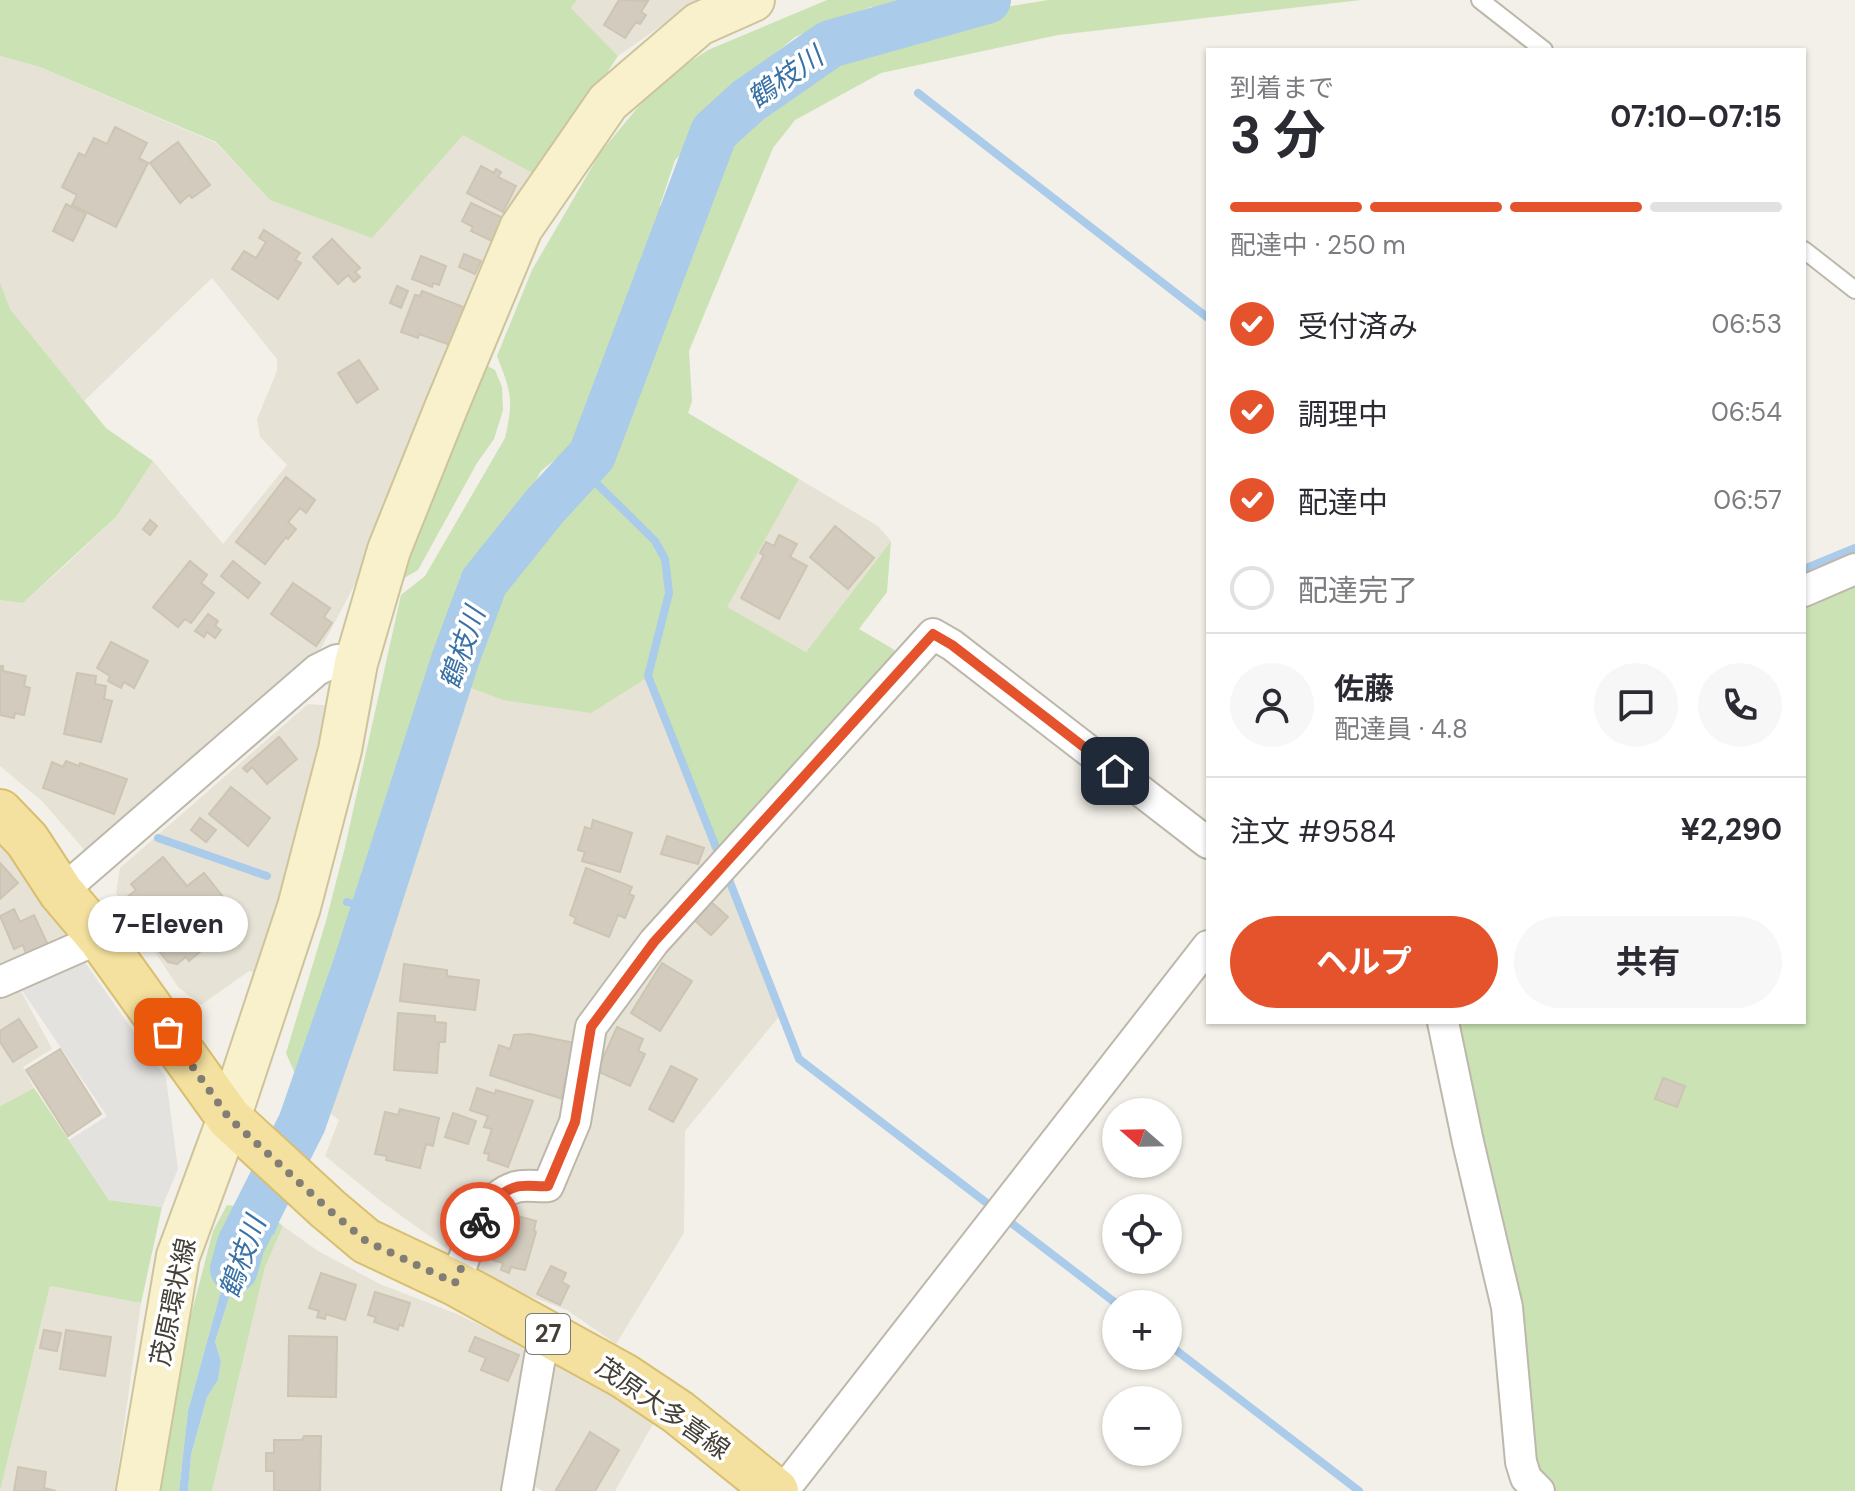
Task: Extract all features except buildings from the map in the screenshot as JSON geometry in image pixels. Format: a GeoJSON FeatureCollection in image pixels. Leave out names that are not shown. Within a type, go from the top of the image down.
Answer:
{"type":"FeatureCollection","features":[{"type":"Feature","properties":{"kind":"main road","name":"茂原環状線"},"geometry":{"type":"LineString","coordinates":[[138,1491],[178,1256],[241,1128],[340,750],[356,663],[389,550],[521,228],[608,102],[699,24],[753,0]]}},
{"type":"Feature","properties":{"kind":"main road","name":"茂原大多喜線"},"geometry":{"type":"LineString","coordinates":[[0,812],[27,840],[61,892],[100,938],[241,1128],[366,1241],[455,1283],[624,1376],[678,1412],[776,1491]]}},
{"type":"Feature","properties":{"kind":"street"},"geometry":{"type":"LineString","coordinates":[[1806,590],[1855,569]]}},
{"type":"Feature","properties":{"kind":"street"},"geometry":{"type":"LineString","coordinates":[[455,1283],[484,1212],[498,1197],[516,1187],[548,1186],[575,1122],[591,1027],[654,942],[933,634],[952,645],[1206,841]]}},
{"type":"Feature","properties":{"kind":"street"},"geometry":{"type":"LineString","coordinates":[[61,892],[317,670],[337,660],[356,663]]}},
{"type":"Feature","properties":{"kind":"street"},"geometry":{"type":"LineString","coordinates":[[0,982],[100,938]]}},
{"type":"Feature","properties":{"kind":"street"},"geometry":{"type":"LineString","coordinates":[[783,1491],[1206,949]]}},
{"type":"Feature","properties":{"kind":"street"},"geometry":{"type":"LineString","coordinates":[[1443,1024],[1507,1307],[1521,1462],[1526,1478],[1539,1491]]}},
{"type":"Feature","properties":{"kind":"street"},"geometry":{"type":"LineString","coordinates":[[517,1491],[541,1351],[548,1334]]}},
{"type":"Feature","properties":{"kind":"lane"},"geometry":{"type":"LineString","coordinates":[[1480,0],[1541,48]]}},
{"type":"Feature","properties":{"kind":"lane"},"geometry":{"type":"LineString","coordinates":[[1806,252],[1855,290]]}},
{"type":"Feature","properties":{"kind":"shaded area"},"geometry":{"type":"Polygon","coordinates":[[[577,0],[709,0],[690,6],[618,56],[571,8],[577,0]]]}},
{"type":"Feature","properties":{"kind":"shaded area"},"geometry":{"type":"Polygon","coordinates":[[[0,56],[40,67],[216,143],[270,200],[463,134],[538,176],[371,554],[319,652],[159,800],[87,853],[43,802],[0,766],[0,600],[23,603],[67,564],[116,517],[153,461],[223,544],[287,465],[260,437],[257,419],[277,371],[277,359],[212,278],[84,401],[10,309],[0,282],[0,56]]]}},
{"type":"Feature","properties":{"kind":"shaded area"},"geometry":{"type":"Polygon","coordinates":[[[799,479],[878,526],[891,541],[806,652],[726,607],[799,479]]]}},
{"type":"Feature","properties":{"kind":"shaded area"},"geometry":{"type":"Polygon","coordinates":[[[648,676],[719,855],[593,1008],[550,1172],[517,1178],[460,1258],[325,1156],[339,1120],[323,1108],[347,1039],[367,949],[455,682],[503,700],[648,676]]]}},
{"type":"Feature","properties":{"kind":"shaded area"},"geometry":{"type":"Polygon","coordinates":[[[308,704],[336,706],[299,841],[255,973],[249,971],[201,1005],[178,987],[116,893],[120,868],[308,704]]]}},
{"type":"Feature","properties":{"kind":"shaded area"},"geometry":{"type":"Polygon","coordinates":[[[0,831],[82,940],[0,971],[0,831]]]}},
{"type":"Feature","properties":{"kind":"shaded area"},"geometry":{"type":"Polygon","coordinates":[[[726,872],[782,1013],[685,1131],[684,1233],[616,1344],[567,1310],[508,1288],[474,1264],[501,1206],[511,1197],[544,1199],[595,1037],[726,872]]]}},
{"type":"Feature","properties":{"kind":"shaded area"},"geometry":{"type":"Polygon","coordinates":[[[82,958],[166,1078],[178,1169],[162,1207],[109,1200],[69,1140],[107,1116],[15,980],[82,958]]]}},
{"type":"Feature","properties":{"kind":"shaded area"},"geometry":{"type":"Polygon","coordinates":[[[15,980],[52,1049],[23,1067],[34,1088],[0,1106],[0,989],[15,980]]]}},
{"type":"Feature","properties":{"kind":"shaded area"},"geometry":{"type":"Polygon","coordinates":[[[283,1226],[318,1251],[380,1284],[457,1314],[532,1350],[507,1491],[212,1491],[265,1267],[283,1226]]]}},
{"type":"Feature","properties":{"kind":"shaded area"},"geometry":{"type":"Polygon","coordinates":[[[50,1286],[141,1303],[115,1491],[0,1491],[50,1286]]]}},
{"type":"Feature","properties":{"kind":"shaded area"},"geometry":{"type":"Polygon","coordinates":[[[560,1360],[654,1422],[615,1491],[543,1491],[528,1483],[546,1369],[560,1360]]]}},
{"type":"Feature","properties":{"kind":"green space"},"geometry":{"type":"Polygon","coordinates":[[[0,0],[577,0],[571,8],[618,56],[538,176],[463,135],[372,238],[270,200],[216,142],[40,67],[0,56],[0,0]]]}},
{"type":"Feature","properties":{"kind":"green space"},"geometry":{"type":"Polygon","coordinates":[[[827,0],[915,0],[905,6],[871,7],[795,37],[772,56],[738,97],[675,160],[660,205],[661,216],[637,281],[638,304],[590,426],[573,445],[541,471],[511,528],[459,578],[468,593],[405,772],[408,779],[366,906],[349,899],[346,906],[363,913],[307,1094],[302,1090],[286,1053],[345,847],[401,595],[425,576],[505,438],[510,396],[497,356],[532,270],[600,153],[658,83],[708,50],[827,0]]]}},
{"type":"Feature","properties":{"kind":"green space"},"geometry":{"type":"Polygon","coordinates":[[[1048,0],[1361,0],[1058,35],[881,73],[795,120],[773,148],[689,351],[692,401],[688,413],[799,479],[727,607],[806,652],[891,541],[887,592],[859,629],[893,649],[899,656],[719,855],[648,677],[591,713],[503,700],[455,682],[491,585],[527,535],[600,454],[626,407],[658,293],[720,137],[751,103],[800,71],[851,45],[932,19],[1048,0]]]}},
{"type":"Feature","properties":{"kind":"green space"},"geometry":{"type":"Polygon","coordinates":[[[0,282],[10,309],[106,428],[153,461],[116,517],[23,603],[0,600],[0,282]]]}},
{"type":"Feature","properties":{"kind":"green space"},"geometry":{"type":"Polygon","coordinates":[[[480,362],[495,370],[502,387],[503,410],[494,439],[477,463],[418,570],[394,584],[480,362]]]}},
{"type":"Feature","properties":{"kind":"green space"},"geometry":{"type":"Polygon","coordinates":[[[1855,581],[1855,1491],[1549,1491],[1529,1471],[1451,1024],[1806,1024],[1806,605],[1855,581]]]}},
{"type":"Feature","properties":{"kind":"green space"},"geometry":{"type":"Polygon","coordinates":[[[34,1088],[109,1200],[162,1207],[141,1303],[50,1286],[0,1491],[0,1106],[34,1088]]]}},
{"type":"Feature","properties":{"kind":"green space"},"geometry":{"type":"Polygon","coordinates":[[[227,1205],[244,1207],[188,1411],[179,1491],[156,1491],[178,1365],[213,1231],[227,1205]]]}},
{"type":"Feature","properties":{"kind":"green space"},"geometry":{"type":"Polygon","coordinates":[[[279,1223],[283,1226],[265,1267],[212,1491],[188,1491],[191,1455],[207,1397],[218,1380],[221,1361],[215,1342],[240,1263],[249,1243],[265,1232],[274,1235],[279,1223]]]}},
{"type":"Feature","properties":{"kind":"water"},"geometry":{"type":"Polygon","coordinates":[[[244,1207],[265,1210],[279,1223],[274,1235],[265,1232],[249,1243],[240,1263],[215,1342],[221,1361],[218,1380],[207,1397],[191,1455],[188,1491],[179,1491],[188,1411],[244,1207]]]}},
{"type":"Feature","properties":{"kind":"waterway","name":"鶴枝川"},"geometry":{"type":"LineString","coordinates":[[234,1269],[241,1244],[302,1123],[356,968],[455,660],[484,582],[545,506],[592,455],[714,132],[748,101],[830,44],[987,0]]}},
{"type":"Feature","properties":{"kind":"waterway"},"geometry":{"type":"LineString","coordinates":[[918,93],[1206,316]]}},
{"type":"Feature","properties":{"kind":"waterway"},"geometry":{"type":"LineString","coordinates":[[581,468],[655,541],[665,559],[669,593],[648,676],[719,855]]}},
{"type":"Feature","properties":{"kind":"waterway"},"geometry":{"type":"LineString","coordinates":[[1806,568],[1855,548]]}},
{"type":"Feature","properties":{"kind":"waterway"},"geometry":{"type":"LineString","coordinates":[[158,838],[267,876]]}},
{"type":"Feature","properties":{"kind":"waterway"},"geometry":{"type":"LineString","coordinates":[[726,872],[799,1059],[992,1207]]}},
{"type":"Feature","properties":{"kind":"waterway"},"geometry":{"type":"LineString","coordinates":[[347,902],[374,911]]}},
{"type":"Feature","properties":{"kind":"waterway"},"geometry":{"type":"LineString","coordinates":[[1010,1222],[1102,1293]]}},
{"type":"Feature","properties":{"kind":"waterway"},"geometry":{"type":"LineString","coordinates":[[1182,1355],[1359,1491]]}},
{"type":"Feature","properties":{"kind":"way so far"},"geometry":{"type":"LineString","coordinates":[[168,1032],[229,1118],[366,1241],[455,1283],[480,1222]]}},
{"type":"Feature","properties":{"kind":"place","name":"7-Eleven"},"geometry":{"type":"Point","coordinates":[168,1032]}},
{"type":"Feature","properties":{"kind":"route"},"geometry":{"type":"LineString","coordinates":[[480,1222],[484,1212],[498,1197],[516,1187],[548,1186],[575,1122],[591,1027],[654,942],[933,634],[952,645],[1115,771]]}}]}
